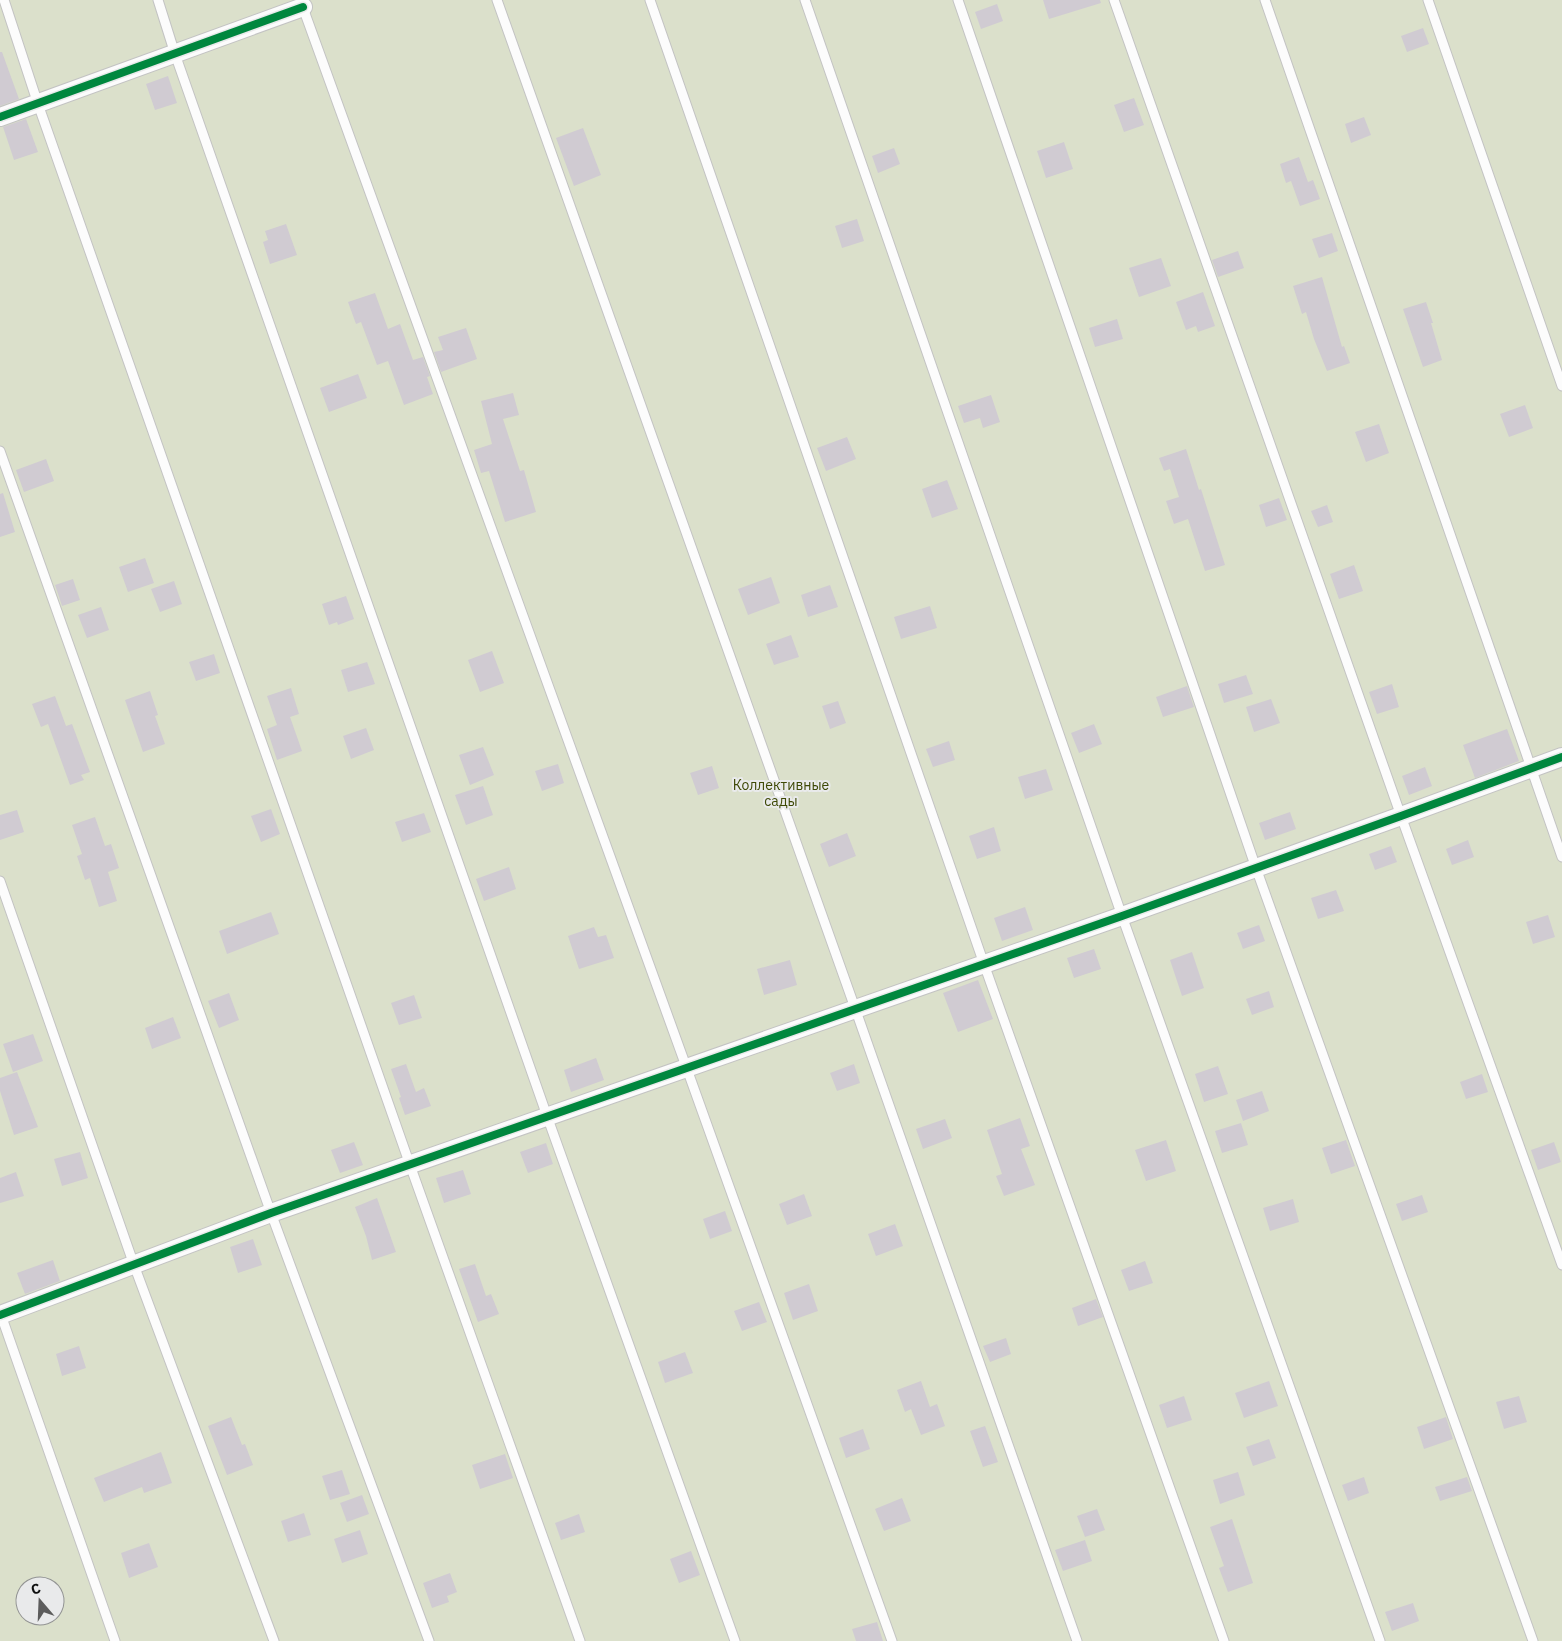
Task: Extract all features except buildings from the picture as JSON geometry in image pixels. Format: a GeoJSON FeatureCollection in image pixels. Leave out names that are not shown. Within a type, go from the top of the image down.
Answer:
{"type":"FeatureCollection","features":[{"type":"Feature","properties":{"kind":"street"},"geometry":{"type":"LineString","coordinates":[[0,117],[175,54],[302,4]]}},
{"type":"Feature","properties":{"kind":"street"},"geometry":{"type":"LineString","coordinates":[[0,1314],[271,1213],[1122,916],[1562,757]]}},
{"type":"Feature","properties":{"kind":"lane"},"geometry":{"type":"LineString","coordinates":[[4,0],[38,104],[410,1165],[580,1641]]}},
{"type":"Feature","properties":{"kind":"lane"},"geometry":{"type":"LineString","coordinates":[[158,0],[175,54],[547,1116],[735,1641]]}},
{"type":"Feature","properties":{"kind":"lane"},"geometry":{"type":"LineString","coordinates":[[497,0],[855,1008],[1077,1641]]}},
{"type":"Feature","properties":{"kind":"lane"},"geometry":{"type":"LineString","coordinates":[[650,0],[984,964],[1224,1641]]}},
{"type":"Feature","properties":{"kind":"lane"},"geometry":{"type":"LineString","coordinates":[[805,0],[1122,916],[1380,1641]]}},
{"type":"Feature","properties":{"kind":"lane"},"geometry":{"type":"LineString","coordinates":[[958,0],[1256,868],[1533,1641]]}},
{"type":"Feature","properties":{"kind":"lane"},"geometry":{"type":"LineString","coordinates":[[1114,0],[1401,816],[1562,1265]]}},
{"type":"Feature","properties":{"kind":"lane"},"geometry":{"type":"LineString","coordinates":[[1265,0],[1562,857]]}},
{"type":"Feature","properties":{"kind":"lane"},"geometry":{"type":"LineString","coordinates":[[1428,0],[1562,386]]}},
{"type":"Feature","properties":{"kind":"lane"},"geometry":{"type":"LineString","coordinates":[[302,4],[892,1641]]}},
{"type":"Feature","properties":{"kind":"lane"},"geometry":{"type":"LineString","coordinates":[[0,451],[271,1213],[429,1641]]}},
{"type":"Feature","properties":{"kind":"lane"},"geometry":{"type":"LineString","coordinates":[[0,881],[134,1265],[274,1641]]}},
{"type":"Feature","properties":{"kind":"lane"},"geometry":{"type":"LineString","coordinates":[[0,1314],[114,1641]]}},
{"type":"Feature","properties":{"kind":"green space","name":"Коллективные сады"},"geometry":{"type":"Polygon","coordinates":[[[0,0],[1562,0],[1562,1641],[0,1641],[0,0]]]}},
{"type":"Feature","properties":{"kind":"cycle path"},"geometry":{"type":"LineString","coordinates":[[0,117],[303,7]]}},
{"type":"Feature","properties":{"kind":"cycle path"},"geometry":{"type":"LineString","coordinates":[[0,1315],[271,1213],[1122,916],[1562,757]]}}]}
